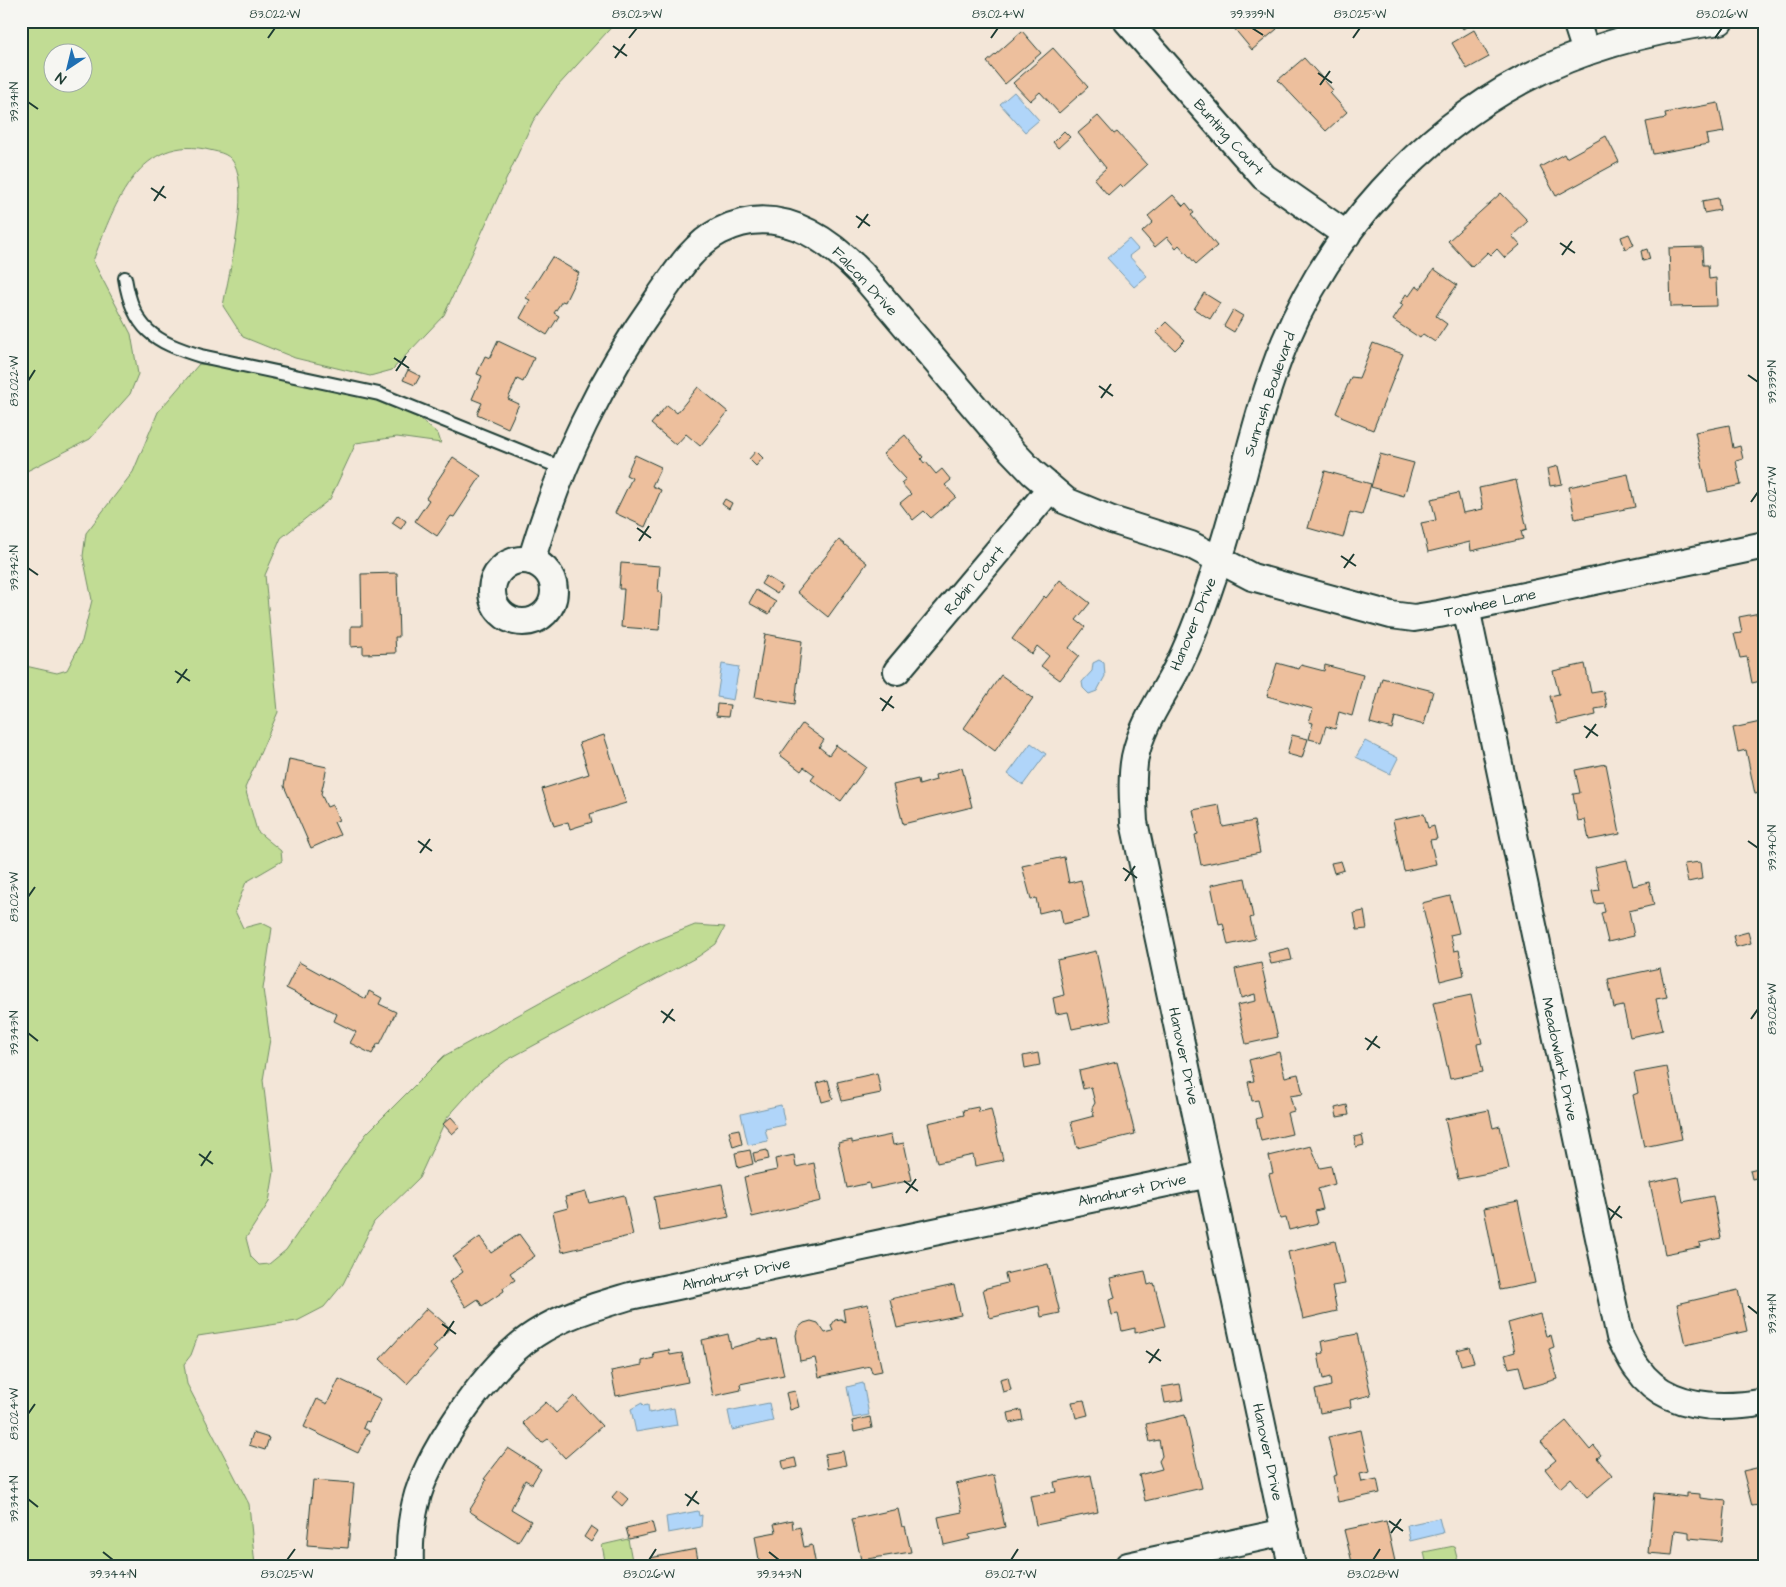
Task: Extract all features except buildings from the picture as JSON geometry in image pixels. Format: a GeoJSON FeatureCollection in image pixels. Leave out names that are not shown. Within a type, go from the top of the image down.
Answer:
{"type":"FeatureCollection","features":[{"type":"Feature","properties":{"kind":"street","name":"Bunting Court"},"geometry":{"type":"LineString","coordinates":[[1127,21],[1264,177],[1347,236]]}},
{"type":"Feature","properties":{"kind":"street"},"geometry":{"type":"LineString","coordinates":[[1576,21],[1586,52]]}},
{"type":"Feature","properties":{"kind":"street","name":"Sunrush Boulevard"},"geometry":{"type":"LineString","coordinates":[[1220,559],[1267,391],[1285,343],[1325,266],[1347,236],[1401,172],[1467,115],[1525,78],[1586,52],[1670,28],[1720,21]]}},
{"type":"Feature","properties":{"kind":"street","name":"Falcon Drive"},"geometry":{"type":"LineString","coordinates":[[531,561],[547,508],[562,468],[616,360],[691,254],[721,231],[742,224],[763,221],[782,222],[803,228],[825,240],[843,254],[861,272],[1012,451],[1050,489],[1066,501],[1089,512],[1191,545],[1220,559]]}},
{"type":"Feature","properties":{"kind":"street","name":"Robin Court"},"geometry":{"type":"LineString","coordinates":[[898,671],[1050,489]]}},
{"type":"Feature","properties":{"kind":"street","name":"Towhee Lane"},"geometry":{"type":"LineString","coordinates":[[1220,559],[1252,577],[1391,615],[1414,618],[1765,545]]}},
{"type":"Feature","properties":{"kind":"street","name":"Hanover Drive"},"geometry":{"type":"LineString","coordinates":[[1220,559],[1189,644],[1142,731],[1134,759],[1132,790],[1134,822],[1292,1566]]}},
{"type":"Feature","properties":{"kind":"street","name":"Meadowlark Drive"},"geometry":{"type":"LineString","coordinates":[[1466,608],[1620,1338],[1637,1368],[1649,1382],[1663,1392],[1680,1400],[1715,1407],[1765,1402]]}},
{"type":"Feature","properties":{"kind":"street","name":"Almahurst Drive"},"geometry":{"type":"LineString","coordinates":[[410,1566],[410,1540],[418,1494],[437,1454],[455,1423],[507,1357],[533,1335],[554,1323],[580,1311],[630,1296],[1209,1174]]}},
{"type":"Feature","properties":{"kind":"street"},"geometry":{"type":"LineString","coordinates":[[1128,1566],[1284,1532]]}},
{"type":"Feature","properties":{"kind":"lane"},"geometry":{"type":"LineString","coordinates":[[125,278],[129,303],[144,327],[161,342],[173,348],[201,356],[380,394],[562,468]]}},
{"type":"Feature","properties":{"kind":"green space"},"geometry":{"type":"Polygon","coordinates":[[[21,21],[617,21],[556,88],[533,121],[444,315],[392,370],[370,376],[295,358],[243,337],[223,306],[237,233],[239,212],[240,193],[234,163],[225,155],[217,152],[205,149],[181,148],[161,154],[144,166],[130,181],[119,200],[93,261],[131,334],[138,374],[130,394],[90,439],[21,474],[21,21]]]}},
{"type":"Feature","properties":{"kind":"green space"},"geometry":{"type":"Polygon","coordinates":[[[199,364],[283,373],[362,394],[414,414],[438,434],[441,443],[397,437],[356,443],[330,499],[281,538],[265,575],[278,712],[245,788],[257,831],[281,851],[282,861],[246,882],[235,911],[243,928],[262,923],[272,928],[263,989],[270,1039],[263,1080],[274,1172],[269,1202],[246,1238],[251,1257],[259,1265],[269,1264],[286,1250],[366,1134],[444,1056],[645,945],[695,925],[725,927],[716,944],[699,956],[507,1060],[481,1080],[446,1119],[419,1178],[374,1222],[343,1284],[324,1307],[297,1321],[198,1336],[191,1355],[184,1364],[187,1384],[249,1504],[255,1566],[21,1566],[21,665],[57,673],[67,670],[82,641],[92,600],[83,556],[86,533],[133,472],[158,412],[199,364]]]}},
{"type":"Feature","properties":{"kind":"green space"},"geometry":{"type":"Polygon","coordinates":[[[628,1539],[633,1566],[606,1566],[602,1545],[628,1539]]]}},
{"type":"Feature","properties":{"kind":"green space"},"geometry":{"type":"Polygon","coordinates":[[[1454,1546],[1459,1566],[1427,1566],[1424,1552],[1454,1546]]]}},
{"type":"Feature","properties":{"kind":"water"},"geometry":{"type":"Polygon","coordinates":[[[1014,92],[1039,120],[1025,132],[1000,104],[1014,92]]]}},
{"type":"Feature","properties":{"kind":"water"},"geometry":{"type":"Polygon","coordinates":[[[1129,239],[1138,249],[1129,256],[1147,276],[1134,287],[1107,258],[1129,239]]]}},
{"type":"Feature","properties":{"kind":"water"},"geometry":{"type":"Polygon","coordinates":[[[1099,660],[1104,663],[1105,676],[1097,691],[1089,694],[1083,688],[1082,682],[1092,671],[1093,663],[1099,660]]]}},
{"type":"Feature","properties":{"kind":"water"},"geometry":{"type":"Polygon","coordinates":[[[722,664],[739,667],[733,700],[717,697],[722,664]]]}},
{"type":"Feature","properties":{"kind":"water"},"geometry":{"type":"Polygon","coordinates":[[[1365,741],[1398,758],[1390,774],[1356,757],[1365,741]]]}},
{"type":"Feature","properties":{"kind":"water"},"geometry":{"type":"Polygon","coordinates":[[[1031,743],[1046,754],[1023,785],[1008,774],[1031,743]]]}},
{"type":"Feature","properties":{"kind":"water"},"geometry":{"type":"Polygon","coordinates":[[[781,1105],[785,1125],[765,1129],[768,1141],[748,1145],[741,1114],[781,1105]]]}},
{"type":"Feature","properties":{"kind":"water"},"geometry":{"type":"Polygon","coordinates":[[[863,1383],[869,1415],[853,1418],[847,1387],[863,1383]]]}},
{"type":"Feature","properties":{"kind":"water"},"geometry":{"type":"Polygon","coordinates":[[[642,1403],[643,1406],[648,1405],[649,1413],[674,1408],[677,1425],[636,1432],[631,1409],[642,1403]]]}},
{"type":"Feature","properties":{"kind":"water"},"geometry":{"type":"Polygon","coordinates":[[[769,1403],[773,1421],[732,1430],[728,1411],[769,1403]]]}},
{"type":"Feature","properties":{"kind":"water"},"geometry":{"type":"Polygon","coordinates":[[[698,1511],[699,1516],[702,1515],[701,1527],[668,1533],[666,1517],[698,1511]]]}},
{"type":"Feature","properties":{"kind":"water"},"geometry":{"type":"Polygon","coordinates":[[[1439,1518],[1443,1533],[1410,1541],[1407,1525],[1439,1518]]]}}]}
